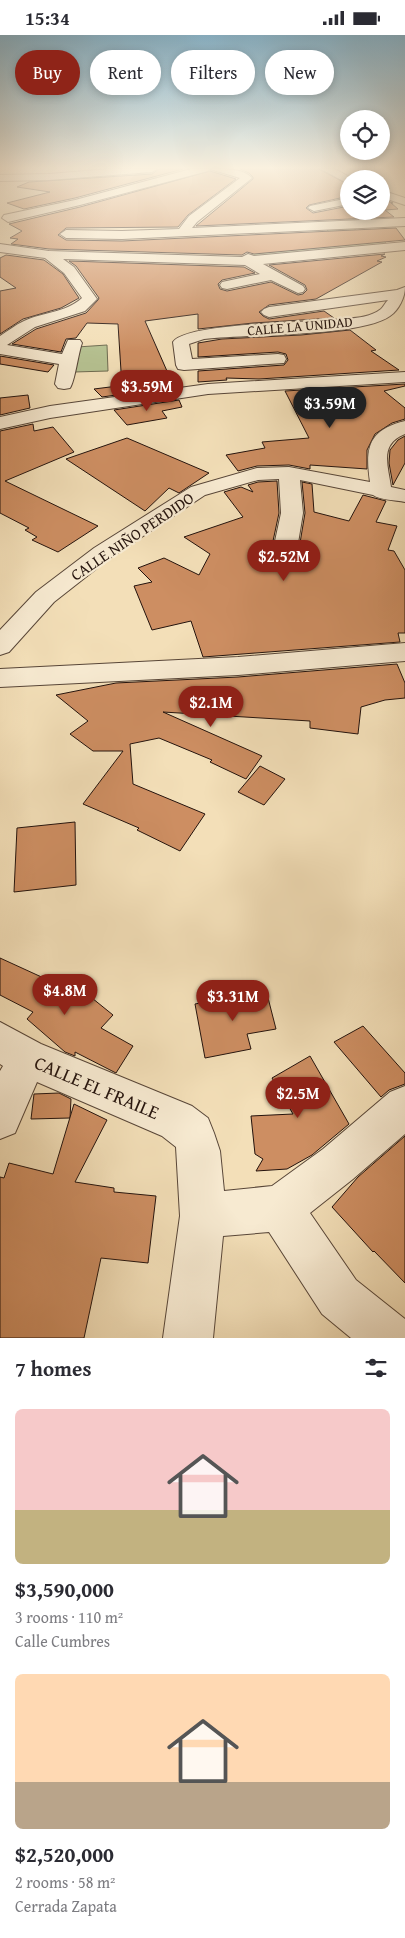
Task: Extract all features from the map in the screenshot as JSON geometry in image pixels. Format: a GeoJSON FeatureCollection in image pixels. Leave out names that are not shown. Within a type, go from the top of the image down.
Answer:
{"type":"FeatureCollection","features":[{"type":"Feature","properties":{"kind":"street"},"geometry":{"type":"LineString","coordinates":[[44,254],[69,230]]}},
{"type":"Feature","properties":{"kind":"street"},"geometry":{"type":"LineString","coordinates":[[66,234],[122,235],[247,230],[248,261]]}},
{"type":"Feature","properties":{"kind":"street"},"geometry":{"type":"LineString","coordinates":[[0,248],[44,254],[248,261],[405,246]]}},
{"type":"Feature","properties":{"kind":"street"},"geometry":{"type":"LineString","coordinates":[[0,257],[25,252]]}},
{"type":"Feature","properties":{"kind":"street"},"geometry":{"type":"LineString","coordinates":[[0,343],[30,324],[66,314],[80,308],[90,299],[69,270],[44,254]]}},
{"type":"Feature","properties":{"kind":"street"},"geometry":{"type":"LineString","coordinates":[[248,261],[298,289]]}},
{"type":"Feature","properties":{"kind":"street"},"geometry":{"type":"LineString","coordinates":[[227,285],[273,275]]}},
{"type":"Feature","properties":{"kind":"street"},"geometry":{"type":"LineString","coordinates":[[261,313],[402,292]]}},
{"type":"Feature","properties":{"kind":"street","name":"CALLE LA UNIDAD"},"geometry":{"type":"LineString","coordinates":[[278,359],[184,365],[181,342],[184,339],[219,333],[328,326],[361,321],[385,313],[402,292]]}},
{"type":"Feature","properties":{"kind":"street"},"geometry":{"type":"LineString","coordinates":[[64,384],[68,360],[74,343]]}},
{"type":"Feature","properties":{"kind":"street"},"geometry":{"type":"LineString","coordinates":[[0,349],[68,360]]}},
{"type":"Feature","properties":{"kind":"street"},"geometry":{"type":"LineString","coordinates":[[0,423],[50,412],[208,389],[405,377]]}},
{"type":"Feature","properties":{"kind":"street"},"geometry":{"type":"LineString","coordinates":[[382,493],[377,448],[380,440],[388,434],[405,427]]}},
{"type":"Feature","properties":{"kind":"street"},"geometry":{"type":"LineString","coordinates":[[284,555],[292,513],[289,473]]}},
{"type":"Feature","properties":{"kind":"street","name":"CALLE NIÑO PERDIDO"},"geometry":{"type":"LineString","coordinates":[[0,646],[45,597],[102,553],[198,491],[257,474],[289,473],[307,475],[405,497]]}},
{"type":"Feature","properties":{"kind":"street"},"geometry":{"type":"LineString","coordinates":[[0,679],[238,666],[405,652]]}},
{"type":"Feature","properties":{"kind":"street"},"geometry":{"type":"LineString","coordinates":[[0,1118],[13,1050]]}},
{"type":"Feature","properties":{"kind":"street","name":"CALLE EL FRAILE"},"geometry":{"type":"LineString","coordinates":[[13,1050],[177,1121],[193,1133],[199,1151],[203,1216]]}},
{"type":"Feature","properties":{"kind":"street"},"geometry":{"type":"LineString","coordinates":[[188,1338],[203,1216],[280,1208],[338,1164],[405,1107]]}},
{"type":"Feature","properties":{"kind":"street"},"geometry":{"type":"LineString","coordinates":[[280,1208],[339,1297],[389,1338]]}},
{"type":"Feature","properties":{"kind":"green space"},"geometry":{"type":"Polygon","coordinates":[[[327,230],[355,230],[358,233],[380,236],[389,247],[252,259],[253,245],[334,237],[327,230]]]}},
{"type":"Feature","properties":{"kind":"green space"},"geometry":{"type":"Polygon","coordinates":[[[107,345],[108,371],[74,372],[77,347],[107,345]]]}},
{"type":"Feature","properties":{"kind":"building"},"geometry":{"type":"Polygon","coordinates":[[[20,230],[64,230],[58,235],[66,240],[122,241],[358,230],[397,230],[405,240],[254,254],[247,252],[242,255],[49,249],[11,244],[18,239],[10,238],[22,231],[20,230]]]}},
{"type":"Feature","properties":{"kind":"building"},"geometry":{"type":"Polygon","coordinates":[[[385,254],[381,256],[386,257],[377,261],[382,262],[316,299],[269,305],[259,312],[269,319],[324,311],[334,318],[253,323],[198,329],[198,314],[145,321],[174,387],[102,397],[94,389],[126,385],[121,371],[118,324],[87,323],[76,338],[66,339],[61,352],[12,344],[36,329],[86,313],[98,300],[99,298],[76,266],[69,261],[244,267],[255,273],[222,280],[218,284],[220,289],[227,291],[271,282],[298,295],[303,294],[307,290],[305,285],[269,265],[385,254]]]}},
{"type":"Feature","properties":{"kind":"building"},"geometry":{"type":"Polygon","coordinates":[[[6,255],[44,260],[63,274],[79,298],[61,308],[23,319],[0,334],[0,291],[16,288],[0,277],[0,258],[6,255]]]}},
{"type":"Feature","properties":{"kind":"building"},"geometry":{"type":"Polygon","coordinates":[[[350,330],[376,350],[371,351],[399,370],[259,379],[226,378],[227,380],[198,382],[198,371],[284,365],[288,360],[286,354],[278,352],[198,357],[198,343],[222,339],[301,335],[350,330]]]}},
{"type":"Feature","properties":{"kind":"building"},"geometry":{"type":"Polygon","coordinates":[[[0,356],[54,365],[48,372],[0,364],[0,356]]]}},
{"type":"Feature","properties":{"kind":"building"},"geometry":{"type":"Polygon","coordinates":[[[405,384],[405,386],[384,391],[405,408],[405,419],[392,423],[375,434],[367,450],[367,469],[310,465],[310,469],[289,465],[257,466],[238,471],[226,455],[265,448],[262,442],[309,438],[285,391],[405,384]]]}},
{"type":"Feature","properties":{"kind":"building"},"geometry":{"type":"Polygon","coordinates":[[[28,395],[30,408],[0,415],[0,398],[28,395]]]}},
{"type":"Feature","properties":{"kind":"building"},"geometry":{"type":"Polygon","coordinates":[[[179,400],[182,407],[162,411],[167,418],[127,425],[114,410],[179,400]]]}},
{"type":"Feature","properties":{"kind":"building"},"geometry":{"type":"Polygon","coordinates":[[[33,424],[34,431],[53,427],[74,452],[5,481],[98,526],[58,552],[32,540],[37,537],[25,530],[29,528],[0,513],[0,431],[33,424]]]}},
{"type":"Feature","properties":{"kind":"building"},"geometry":{"type":"Polygon","coordinates":[[[405,436],[405,463],[393,485],[389,463],[390,450],[398,440],[405,436]]]}},
{"type":"Feature","properties":{"kind":"building"},"geometry":{"type":"Polygon","coordinates":[[[127,438],[209,473],[179,493],[169,488],[145,511],[66,459],[127,438]]]}},
{"type":"Feature","properties":{"kind":"building"},"geometry":{"type":"Polygon","coordinates":[[[277,481],[279,513],[270,555],[275,561],[284,564],[292,562],[298,555],[305,513],[302,482],[312,484],[314,512],[349,521],[363,495],[386,501],[376,522],[397,526],[388,550],[394,551],[405,570],[405,633],[398,633],[400,642],[203,657],[191,621],[152,630],[134,586],[152,582],[138,568],[164,558],[199,575],[210,554],[184,537],[243,517],[224,492],[241,487],[253,492],[248,485],[258,482],[277,481]]]}},
{"type":"Feature","properties":{"kind":"building"},"geometry":{"type":"Polygon","coordinates":[[[397,664],[405,683],[405,698],[385,700],[361,707],[358,734],[310,728],[310,721],[163,712],[262,756],[246,779],[210,762],[212,760],[159,738],[130,744],[133,784],[205,814],[180,851],[137,830],[139,828],[83,804],[123,751],[93,751],[70,734],[88,721],[56,695],[116,683],[238,677],[397,664]]]}},
{"type":"Feature","properties":{"kind":"building"},"geometry":{"type":"Polygon","coordinates":[[[260,766],[285,779],[264,805],[238,792],[260,766]]]}},
{"type":"Feature","properties":{"kind":"building"},"geometry":{"type":"Polygon","coordinates":[[[75,822],[76,885],[14,892],[17,828],[75,822]]]}},
{"type":"Feature","properties":{"kind":"building"},"geometry":{"type":"Polygon","coordinates":[[[0,958],[59,985],[66,977],[113,1015],[101,1028],[133,1046],[116,1073],[75,1052],[75,1056],[65,1052],[27,1019],[33,1012],[0,995],[0,958]]]}},
{"type":"Feature","properties":{"kind":"building"},"geometry":{"type":"Polygon","coordinates":[[[266,990],[276,1029],[247,1034],[251,1049],[205,1058],[195,1004],[266,990]]]}},
{"type":"Feature","properties":{"kind":"building"},"geometry":{"type":"Polygon","coordinates":[[[363,1026],[405,1073],[405,1084],[389,1090],[381,1097],[334,1042],[363,1026]]]}},
{"type":"Feature","properties":{"kind":"building"},"geometry":{"type":"Polygon","coordinates":[[[310,1056],[349,1124],[312,1155],[287,1169],[256,1171],[263,1159],[255,1154],[251,1116],[293,1114],[272,1078],[310,1056]]]}},
{"type":"Feature","properties":{"kind":"building"},"geometry":{"type":"Polygon","coordinates":[[[59,1093],[71,1099],[70,1118],[31,1119],[34,1094],[59,1093]]]}},
{"type":"Feature","properties":{"kind":"building"},"geometry":{"type":"Polygon","coordinates":[[[74,1104],[107,1120],[75,1182],[114,1188],[114,1192],[156,1196],[148,1263],[101,1258],[84,1338],[0,1338],[0,1177],[4,1178],[9,1163],[53,1174],[74,1104]]]}},
{"type":"Feature","properties":{"kind":"building"},"geometry":{"type":"Polygon","coordinates":[[[405,1136],[405,1283],[373,1252],[332,1207],[358,1177],[405,1136]]]}}]}
